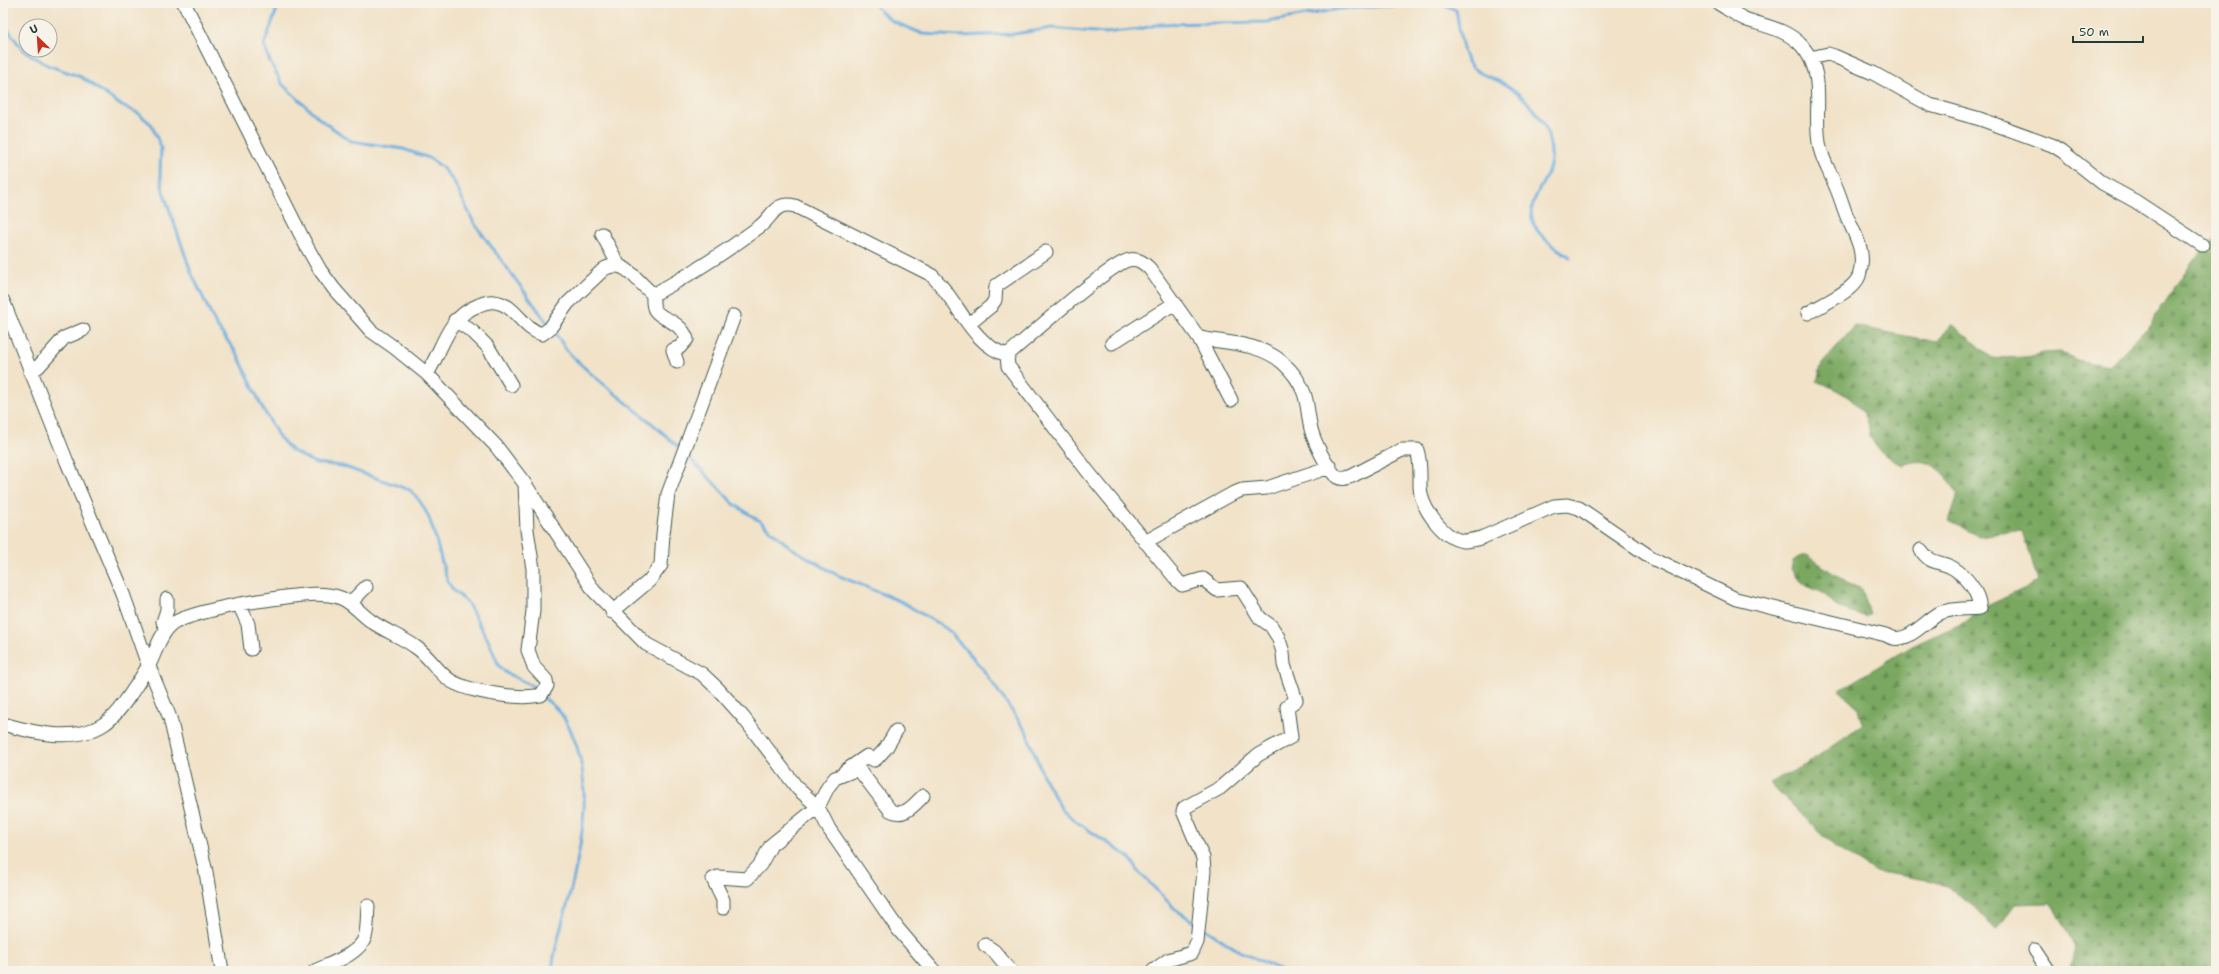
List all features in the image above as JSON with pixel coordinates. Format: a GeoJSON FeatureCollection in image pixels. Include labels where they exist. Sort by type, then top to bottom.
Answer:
{"type":"FeatureCollection","features":[{"type":"Feature","properties":{"kind":"street"},"geometry":{"type":"LineString","coordinates":[[184,3],[276,188],[320,270],[334,289],[371,331],[427,374],[496,446],[525,484],[594,591],[612,612],[646,644],[702,674],[718,689],[748,723],[798,789],[818,807],[833,834],[898,929],[934,971]]}},
{"type":"Feature","properties":{"kind":"street"},"geometry":{"type":"LineString","coordinates":[[1718,3],[1747,19],[1782,32],[1801,45],[1810,58],[1815,70],[1819,91],[1820,147],[1862,252],[1861,268],[1856,282],[1841,294],[1808,313]]}},
{"type":"Feature","properties":{"kind":"street"},"geometry":{"type":"LineString","coordinates":[[1810,58],[1828,54],[1834,56],[1873,73],[1930,105],[1980,119],[2052,145],[2062,151],[2102,183],[2135,201],[2202,246]]}},
{"type":"Feature","properties":{"kind":"street"},"geometry":{"type":"LineString","coordinates":[[653,294],[672,285],[714,259],[760,227],[776,209],[787,204],[795,206],[930,274],[945,289],[969,324],[995,351],[1007,355]]}},
{"type":"Feature","properties":{"kind":"street"},"geometry":{"type":"LineString","coordinates":[[602,234],[618,264],[624,267],[653,294],[653,305],[656,311],[676,324],[687,339],[680,347],[673,350],[677,362]]}},
{"type":"Feature","properties":{"kind":"street"},"geometry":{"type":"LineString","coordinates":[[969,324],[991,306],[995,300],[996,286],[1046,252]]}},
{"type":"Feature","properties":{"kind":"street"},"geometry":{"type":"LineString","coordinates":[[1007,355],[1098,279],[1122,262],[1130,260],[1142,261],[1150,269],[1199,338],[1231,400]]}},
{"type":"Feature","properties":{"kind":"street"},"geometry":{"type":"LineString","coordinates":[[427,374],[437,359],[450,327],[455,320],[470,308],[486,302],[494,301],[508,307],[532,329],[542,334],[550,328],[568,302],[604,269],[618,264]]}},
{"type":"Feature","properties":{"kind":"street"},"geometry":{"type":"LineString","coordinates":[[3,301],[30,372],[123,594],[170,718],[206,872],[222,971]]}},
{"type":"Feature","properties":{"kind":"street"},"geometry":{"type":"LineString","coordinates":[[1112,343],[1175,304]]}},
{"type":"Feature","properties":{"kind":"street"},"geometry":{"type":"LineString","coordinates":[[612,612],[648,581],[661,565],[668,494],[734,316]]}},
{"type":"Feature","properties":{"kind":"street"},"geometry":{"type":"LineString","coordinates":[[455,320],[473,332],[488,347],[511,385]]}},
{"type":"Feature","properties":{"kind":"street"},"geometry":{"type":"LineString","coordinates":[[30,372],[39,366],[64,338],[83,330]]}},
{"type":"Feature","properties":{"kind":"street"},"geometry":{"type":"LineString","coordinates":[[1199,338],[1238,344],[1263,351],[1284,364],[1303,391],[1311,429],[1330,467],[1338,477],[1344,479],[1402,450],[1417,450],[1422,478],[1420,486],[1426,508],[1440,528],[1457,539],[1470,540],[1481,538],[1554,506],[1567,505],[1579,508],[1652,558],[1736,599],[1886,635],[1893,639],[1906,637],[1941,613],[1980,608],[1979,598],[1975,588],[1953,568],[1926,559],[1921,550]]}},
{"type":"Feature","properties":{"kind":"street"},"geometry":{"type":"LineString","coordinates":[[1007,355],[1008,366],[1145,542],[1182,585],[1203,579],[1217,590],[1238,587],[1243,590],[1260,618],[1271,626],[1278,637],[1283,652],[1284,665],[1296,700],[1287,707],[1291,732],[1291,737],[1288,740],[1258,755],[1220,788],[1184,808],[1183,811],[1203,858],[1204,871],[1197,942],[1192,953],[1168,960],[1153,971]]}},
{"type":"Feature","properties":{"kind":"street"},"geometry":{"type":"LineString","coordinates":[[1145,542],[1232,494],[1242,490],[1267,488],[1330,467]]}},
{"type":"Feature","properties":{"kind":"street"},"geometry":{"type":"LineString","coordinates":[[3,724],[22,729],[63,735],[77,735],[91,731],[106,724],[118,711],[149,665],[167,629],[178,620],[239,604],[320,595],[339,598],[352,605],[372,622],[419,649],[450,681],[462,686],[509,697],[529,698],[541,695],[547,686],[546,680],[534,667],[528,650],[533,611],[533,569],[527,530],[525,484]]}},
{"type":"Feature","properties":{"kind":"street"},"geometry":{"type":"LineString","coordinates":[[352,605],[366,587]]}},
{"type":"Feature","properties":{"kind":"street"},"geometry":{"type":"LineString","coordinates":[[167,599],[167,610],[163,622],[167,629]]}},
{"type":"Feature","properties":{"kind":"street"},"geometry":{"type":"LineString","coordinates":[[239,604],[248,624],[251,650]]}},
{"type":"Feature","properties":{"kind":"street"},"geometry":{"type":"LineString","coordinates":[[722,908],[722,900],[713,879],[715,877],[748,879],[760,865],[771,845],[818,807],[828,787],[835,778],[865,756],[874,760],[876,759],[886,748],[896,731]]}},
{"type":"Feature","properties":{"kind":"street"},"geometry":{"type":"LineString","coordinates":[[835,778],[855,770],[860,771],[890,810],[895,813],[900,814],[907,811],[923,796]]}},
{"type":"Feature","properties":{"kind":"street"},"geometry":{"type":"LineString","coordinates":[[315,971],[345,957],[362,943],[366,934],[368,906]]}},
{"type":"Feature","properties":{"kind":"street"},"geometry":{"type":"LineString","coordinates":[[985,945],[994,951],[1011,971]]}},
{"type":"Feature","properties":{"kind":"street"},"geometry":{"type":"LineString","coordinates":[[2035,950],[2049,971]]}},
{"type":"Feature","properties":{"kind":"green space"},"geometry":{"type":"Polygon","coordinates":[[[2216,238],[2216,971],[2069,971],[2075,948],[2052,903],[2015,904],[1996,930],[1974,907],[1947,886],[1931,881],[1874,871],[1835,847],[1770,783],[1807,764],[1863,724],[1859,708],[1839,690],[1914,645],[1965,622],[1987,606],[2038,582],[2023,530],[1979,536],[1949,521],[1958,494],[1942,472],[1929,463],[1913,462],[1903,465],[1885,455],[1872,440],[1867,420],[1859,408],[1844,394],[1817,381],[1822,363],[1855,326],[1937,342],[1952,324],[1992,358],[2026,357],[2043,353],[2060,352],[2077,360],[2109,366],[2148,327],[2194,260],[2216,238]]]}},
{"type":"Feature","properties":{"kind":"green space"},"geometry":{"type":"Polygon","coordinates":[[[1807,555],[1847,583],[1862,589],[1870,615],[1866,617],[1837,607],[1823,593],[1807,586],[1796,577],[1791,569],[1793,561],[1799,557],[1807,555]]]}},
{"type":"Feature","properties":{"kind":"waterway"},"geometry":{"type":"LineString","coordinates":[[277,3],[277,9],[264,45],[270,62],[283,85],[321,120],[351,141],[403,149],[429,158],[442,167],[454,182],[474,223],[549,325]]}},
{"type":"Feature","properties":{"kind":"waterway"},"geometry":{"type":"LineString","coordinates":[[874,3],[879,10],[892,21],[923,34],[959,36],[1014,34],[1052,28],[1105,33],[1140,29],[1160,24],[1267,22],[1339,9],[1438,3]]}},
{"type":"Feature","properties":{"kind":"waterway"},"geometry":{"type":"LineString","coordinates":[[1440,3],[1456,10],[1462,46],[1469,64],[1484,75],[1508,86],[1525,99],[1540,117],[1546,129],[1550,144],[1551,159],[1549,169],[1535,197],[1531,216],[1535,226],[1543,237],[1570,257]]}},
{"type":"Feature","properties":{"kind":"waterway"},"geometry":{"type":"LineString","coordinates":[[3,23],[23,50],[47,65],[81,77],[122,106],[138,113],[151,124],[161,147],[160,174],[163,191],[191,272],[216,325],[238,355],[262,407],[279,437],[291,450],[315,463],[342,466],[410,490],[419,500],[430,521],[448,582],[453,590],[467,602],[489,642],[499,666],[506,673],[531,685],[537,691]]}},
{"type":"Feature","properties":{"kind":"waterway"},"geometry":{"type":"LineString","coordinates":[[552,329],[569,353],[680,449]]}},
{"type":"Feature","properties":{"kind":"waterway"},"geometry":{"type":"LineString","coordinates":[[686,454],[734,504],[761,522],[790,547],[837,575],[902,602],[947,629],[982,668],[1026,731],[1044,778],[1061,808],[1074,820],[1130,858],[1139,872],[1176,910],[1196,923]]}},
{"type":"Feature","properties":{"kind":"waterway"},"geometry":{"type":"LineString","coordinates":[[543,697],[562,715],[575,739],[581,762],[584,786],[582,835],[578,859],[556,946],[552,971]]}},
{"type":"Feature","properties":{"kind":"waterway"},"geometry":{"type":"LineString","coordinates":[[1202,927],[1239,951],[1283,971]]}}]}
